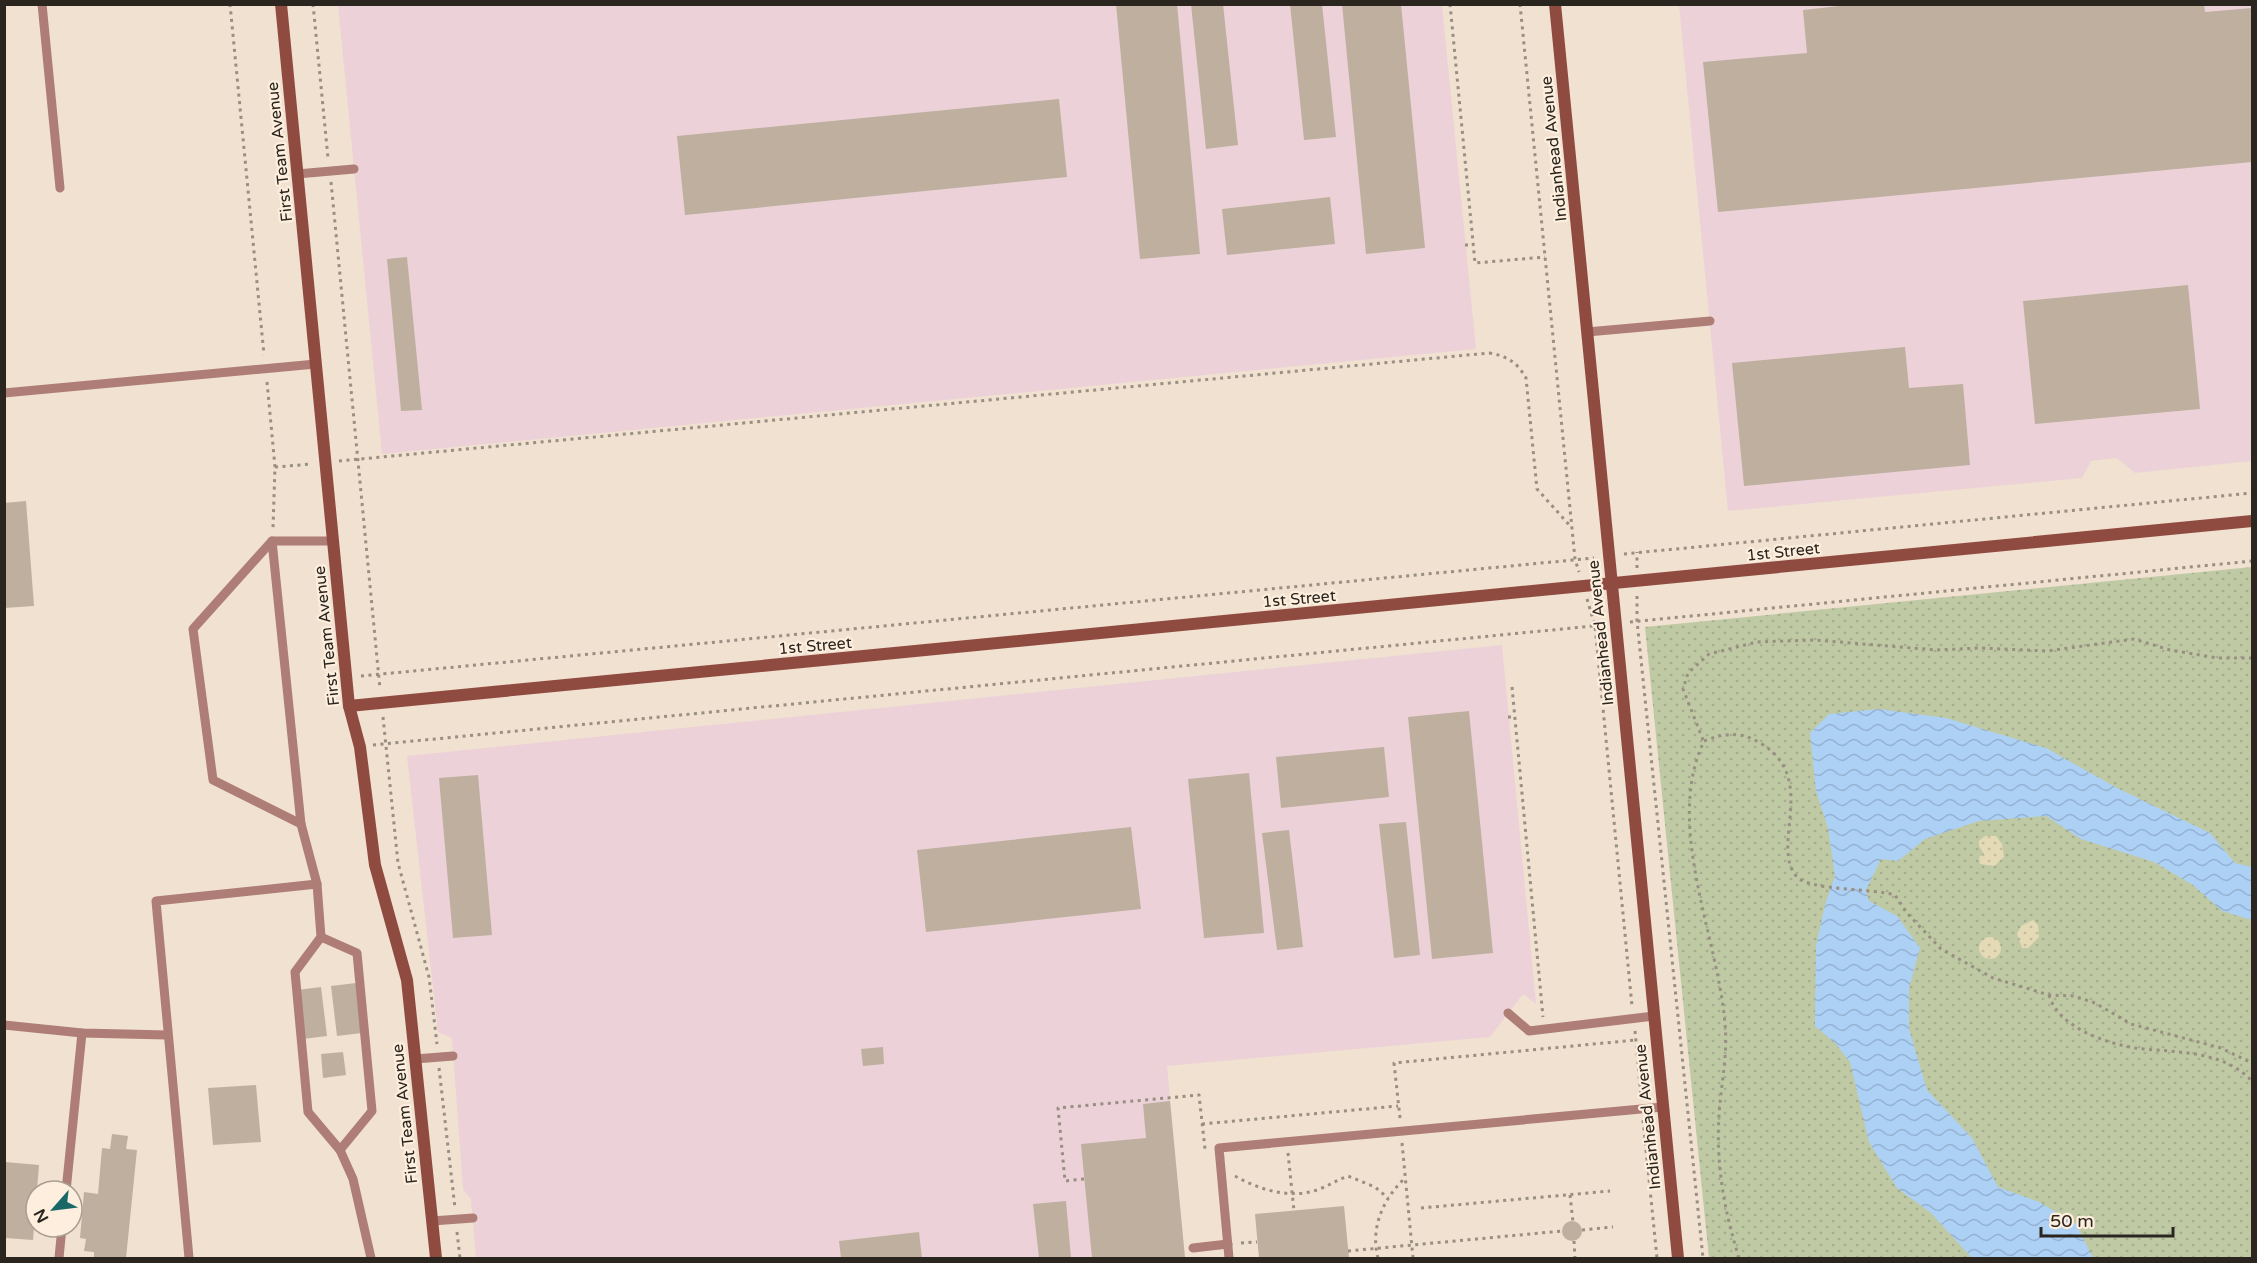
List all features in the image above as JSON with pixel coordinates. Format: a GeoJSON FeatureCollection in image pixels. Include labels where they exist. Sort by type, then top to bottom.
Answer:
{"type":"FeatureCollection","features":[{"type":"Feature","properties":{"kind":"main road","name":"First Team Avenue"},"geometry":{"type":"LineString","coordinates":[[281,4],[349,706],[360,747],[375,865],[407,980],[436,1258]]}},
{"type":"Feature","properties":{"kind":"main road","name":"Indianhead Avenue"},"geometry":{"type":"LineString","coordinates":[[1555,4],[1678,1258]]}},
{"type":"Feature","properties":{"kind":"main road","name":"1st Street"},"geometry":{"type":"LineString","coordinates":[[349,706],[2253,521]]}},
{"type":"Feature","properties":{"kind":"lane"},"geometry":{"type":"LineString","coordinates":[[42,4],[60,188]]}},
{"type":"Feature","properties":{"kind":"lane"},"geometry":{"type":"LineString","coordinates":[[297,174],[354,169]]}},
{"type":"Feature","properties":{"kind":"lane"},"geometry":{"type":"LineString","coordinates":[[1587,332],[1710,321]]}},
{"type":"Feature","properties":{"kind":"lane"},"geometry":{"type":"LineString","coordinates":[[4,393],[316,364]]}},
{"type":"Feature","properties":{"kind":"lane"},"geometry":{"type":"LineString","coordinates":[[301,824],[213,780],[193,629],[272,542],[333,541]]}},
{"type":"Feature","properties":{"kind":"lane"},"geometry":{"type":"LineString","coordinates":[[272,542],[301,824],[317,884],[321,938],[295,972],[308,1112],[340,1150],[353,1179],[371,1258]]}},
{"type":"Feature","properties":{"kind":"lane"},"geometry":{"type":"LineString","coordinates":[[189,1258],[156,901],[317,884]]}},
{"type":"Feature","properties":{"kind":"lane"},"geometry":{"type":"LineString","coordinates":[[321,938],[357,953],[372,1111],[340,1150]]}},
{"type":"Feature","properties":{"kind":"lane"},"geometry":{"type":"LineString","coordinates":[[1508,1013],[1529,1031],[1654,1016]]}},
{"type":"Feature","properties":{"kind":"lane"},"geometry":{"type":"LineString","coordinates":[[4,1024],[81,1033],[167,1035]]}},
{"type":"Feature","properties":{"kind":"lane"},"geometry":{"type":"LineString","coordinates":[[67,1179],[81,1033]]}},
{"type":"Feature","properties":{"kind":"lane"},"geometry":{"type":"LineString","coordinates":[[415,1059],[453,1056]]}},
{"type":"Feature","properties":{"kind":"lane"},"geometry":{"type":"LineString","coordinates":[[1229,1258],[1219,1148],[1663,1107]]}},
{"type":"Feature","properties":{"kind":"lane"},"geometry":{"type":"LineString","coordinates":[[432,1221],[473,1218]]}},
{"type":"Feature","properties":{"kind":"lane"},"geometry":{"type":"LineString","coordinates":[[59,1258],[61,1239]]}},
{"type":"Feature","properties":{"kind":"lane"},"geometry":{"type":"LineString","coordinates":[[1193,1248],[1228,1244]]}},
{"type":"Feature","properties":{"kind":"path"},"geometry":{"type":"LineString","coordinates":[[230,4],[275,467],[272,542]]}},
{"type":"Feature","properties":{"kind":"path"},"geometry":{"type":"LineString","coordinates":[[313,4],[398,863]]}},
{"type":"Feature","properties":{"kind":"path"},"geometry":{"type":"LineString","coordinates":[[1450,4],[1475,263],[1545,257]]}},
{"type":"Feature","properties":{"kind":"path"},"geometry":{"type":"LineString","coordinates":[[1520,4],[1575,560]]}},
{"type":"Feature","properties":{"kind":"path"},"geometry":{"type":"LineString","coordinates":[[1466,246],[1473,245]]}},
{"type":"Feature","properties":{"kind":"path"},"geometry":{"type":"LineString","coordinates":[[358,460],[1489,353],[1504,356],[1519,365],[1526,378],[1537,489],[1572,528]]}},
{"type":"Feature","properties":{"kind":"path"},"geometry":{"type":"LineString","coordinates":[[347,677],[2253,494]]}},
{"type":"Feature","properties":{"kind":"path"},"geometry":{"type":"LineString","coordinates":[[360,747],[2253,561]]}},
{"type":"Feature","properties":{"kind":"path"},"geometry":{"type":"LineString","coordinates":[[1637,621],[1703,1258]]}},
{"type":"Feature","properties":{"kind":"path"},"geometry":{"type":"LineString","coordinates":[[1595,626],[1657,1258]]}},
{"type":"Feature","properties":{"kind":"path"},"geometry":{"type":"LineString","coordinates":[[1704,741],[1683,689],[1688,673],[1709,654],[1757,642],[1815,640],[1936,650],[1980,648],[2047,651],[2134,639],[2170,650],[2199,655],[2253,658]]}},
{"type":"Feature","properties":{"kind":"path"},"geometry":{"type":"LineString","coordinates":[[1512,687],[1546,1049]]}},
{"type":"Feature","properties":{"kind":"path"},"geometry":{"type":"LineString","coordinates":[[1508,717],[1514,717]]}},
{"type":"Feature","properties":{"kind":"path"},"geometry":{"type":"LineString","coordinates":[[1739,1258],[1725,1213],[1718,1169],[1719,1115],[1727,1042],[1724,1006],[1703,913],[1690,824],[1694,761],[1704,741],[1723,734],[1748,736],[1774,751],[1792,786],[1790,855],[1795,874],[1804,883],[1877,890],[1895,895],[1906,912],[1941,949],[1993,978],[2049,995],[2074,996],[2095,1003],[2132,1024],[2221,1048],[2253,1063]]}},
{"type":"Feature","properties":{"kind":"path"},"geometry":{"type":"LineString","coordinates":[[1532,961],[1538,961]]}},
{"type":"Feature","properties":{"kind":"path"},"geometry":{"type":"LineString","coordinates":[[2049,995],[2053,1008],[2058,1014],[2084,1031],[2134,1047],[2197,1053],[2225,1063],[2253,1081]]}},
{"type":"Feature","properties":{"kind":"path"},"geometry":{"type":"LineString","coordinates":[[1413,1258],[1394,1063],[1636,1040]]}},
{"type":"Feature","properties":{"kind":"path"},"geometry":{"type":"LineString","coordinates":[[1084,1179],[1065,1181],[1058,1108],[1199,1095],[1205,1157]]}},
{"type":"Feature","properties":{"kind":"path"},"geometry":{"type":"LineString","coordinates":[[1202,1124],[1398,1106]]}},
{"type":"Feature","properties":{"kind":"path"},"geometry":{"type":"LineString","coordinates":[[1287,1142],[1294,1211]]}},
{"type":"Feature","properties":{"kind":"path"},"geometry":{"type":"LineString","coordinates":[[1221,1170],[1267,1191],[1292,1193],[1320,1189],[1348,1176],[1376,1187],[1388,1198]]}},
{"type":"Feature","properties":{"kind":"path"},"geometry":{"type":"LineString","coordinates":[[1378,1258],[1377,1223],[1388,1198],[1406,1178]]}},
{"type":"Feature","properties":{"kind":"path"},"geometry":{"type":"LineString","coordinates":[[1421,1208],[1610,1191]]}},
{"type":"Feature","properties":{"kind":"path"},"geometry":{"type":"LineString","coordinates":[[1570,1195],[1573,1222]]}},
{"type":"Feature","properties":{"kind":"path"},"geometry":{"type":"LineString","coordinates":[[1582,1230],[1613,1227]]}},
{"type":"Feature","properties":{"kind":"path"},"geometry":{"type":"LineString","coordinates":[[1348,1251],[1562,1231]]}},
{"type":"Feature","properties":{"kind":"path"},"geometry":{"type":"LineString","coordinates":[[1574,1241],[1575,1258]]}},
{"type":"Feature","properties":{"kind":"shaded area"},"geometry":{"type":"Polygon","coordinates":[[[338,5],[1442,5],[1476,349],[382,454],[338,5]]]}},
{"type":"Feature","properties":{"kind":"shaded area"},"geometry":{"type":"Polygon","coordinates":[[[1679,5],[2252,5],[2252,461],[2135,473],[2117,458],[2091,461],[2082,478],[1728,511],[1679,5]]]}},
{"type":"Feature","properties":{"kind":"shaded area"},"geometry":{"type":"Polygon","coordinates":[[[1502,645],[1536,1004],[1523,994],[1490,1037],[1167,1066],[1185,1258],[476,1258],[471,1199],[463,1189],[452,1038],[438,1032],[407,756],[1502,645]]]}},
{"type":"Feature","properties":{"kind":"green space"},"geometry":{"type":"Polygon","coordinates":[[[2252,567],[2252,1258],[1709,1258],[1645,627],[2252,567]]]}},
{"type":"Feature","properties":{"kind":"sand"},"geometry":{"type":"Polygon","coordinates":[[[1985,836],[1996,836],[2002,844],[2004,857],[1994,866],[1980,864],[1979,857],[1984,854],[1979,841],[1985,836]]]}},
{"type":"Feature","properties":{"kind":"sand"},"geometry":{"type":"Polygon","coordinates":[[[2033,920],[2038,925],[2039,937],[2028,948],[2022,948],[2017,934],[2021,926],[2033,920]]]}},
{"type":"Feature","properties":{"kind":"sand"},"geometry":{"type":"Polygon","coordinates":[[[1990,937],[2000,944],[2001,948],[1994,958],[1990,959],[1980,952],[1979,948],[1986,938],[1990,937]]]}},
{"type":"Feature","properties":{"kind":"water"},"geometry":{"type":"Polygon","coordinates":[[[1879,709],[1946,718],[2046,748],[2117,788],[2210,833],[2235,863],[2252,867],[2252,920],[2222,911],[2193,885],[2154,862],[2081,839],[2046,816],[1979,821],[1925,839],[1898,861],[1881,859],[1866,890],[1869,901],[1897,916],[1920,948],[1909,988],[1909,1029],[1927,1090],[1972,1138],[1998,1187],[2039,1202],[2076,1224],[2093,1258],[1972,1258],[1931,1213],[1897,1188],[1869,1142],[1850,1062],[1836,1044],[1815,1026],[1816,946],[1825,905],[1835,876],[1828,828],[1816,791],[1810,733],[1829,714],[1879,709]]]}},
{"type":"Feature","properties":{"kind":"building"},"geometry":{"type":"Polygon","coordinates":[[[1116,4],[1177,4],[1200,254],[1140,259],[1116,4]]]}},
{"type":"Feature","properties":{"kind":"building"},"geometry":{"type":"Polygon","coordinates":[[[1191,4],[1223,4],[1238,145],[1206,149],[1191,4]]]}},
{"type":"Feature","properties":{"kind":"building"},"geometry":{"type":"Polygon","coordinates":[[[1290,4],[1322,4],[1336,137],[1304,140],[1290,4]]]}},
{"type":"Feature","properties":{"kind":"building"},"geometry":{"type":"Polygon","coordinates":[[[1342,4],[1401,4],[1425,248],[1366,254],[1342,4]]]}},
{"type":"Feature","properties":{"kind":"building"},"geometry":{"type":"Polygon","coordinates":[[[1858,4],[2204,4],[2205,12],[2252,8],[2252,162],[1718,212],[1703,62],[1807,53],[1803,10],[1858,4]]]}},
{"type":"Feature","properties":{"kind":"building"},"geometry":{"type":"Polygon","coordinates":[[[1059,99],[1067,177],[685,215],[677,136],[1059,99]]]}},
{"type":"Feature","properties":{"kind":"building"},"geometry":{"type":"Polygon","coordinates":[[[1330,197],[1335,244],[1227,255],[1222,209],[1330,197]]]}},
{"type":"Feature","properties":{"kind":"building"},"geometry":{"type":"Polygon","coordinates":[[[407,257],[422,410],[401,411],[387,259],[407,257]]]}},
{"type":"Feature","properties":{"kind":"building"},"geometry":{"type":"Polygon","coordinates":[[[2188,285],[2200,409],[2035,424],[2023,301],[2188,285]]]}},
{"type":"Feature","properties":{"kind":"building"},"geometry":{"type":"Polygon","coordinates":[[[1905,347],[1909,388],[1963,384],[1970,465],[1744,486],[1732,363],[1905,347]]]}},
{"type":"Feature","properties":{"kind":"building"},"geometry":{"type":"Polygon","coordinates":[[[26,501],[34,606],[4,608],[4,503],[26,501]]]}},
{"type":"Feature","properties":{"kind":"building"},"geometry":{"type":"Polygon","coordinates":[[[1469,711],[1493,953],[1432,959],[1408,717],[1469,711]]]}},
{"type":"Feature","properties":{"kind":"building"},"geometry":{"type":"Polygon","coordinates":[[[1384,747],[1389,797],[1281,808],[1276,757],[1384,747]]]}},
{"type":"Feature","properties":{"kind":"building"},"geometry":{"type":"Polygon","coordinates":[[[1249,773],[1264,933],[1204,938],[1188,779],[1249,773]]]}},
{"type":"Feature","properties":{"kind":"building"},"geometry":{"type":"Polygon","coordinates":[[[478,775],[492,935],[453,938],[439,778],[478,775]]]}},
{"type":"Feature","properties":{"kind":"building"},"geometry":{"type":"Polygon","coordinates":[[[1406,822],[1420,955],[1394,958],[1379,824],[1406,822]]]}},
{"type":"Feature","properties":{"kind":"building"},"geometry":{"type":"Polygon","coordinates":[[[1131,827],[1141,909],[926,932],[917,850],[1131,827]]]}},
{"type":"Feature","properties":{"kind":"building"},"geometry":{"type":"Polygon","coordinates":[[[1289,830],[1303,947],[1277,950],[1262,833],[1289,830]]]}},
{"type":"Feature","properties":{"kind":"building"},"geometry":{"type":"Polygon","coordinates":[[[356,983],[362,1033],[337,1036],[331,986],[356,983]]]}},
{"type":"Feature","properties":{"kind":"building"},"geometry":{"type":"Polygon","coordinates":[[[321,987],[327,1036],[303,1039],[297,990],[321,987]]]}},
{"type":"Feature","properties":{"kind":"building"},"geometry":{"type":"Polygon","coordinates":[[[883,1047],[884,1064],[863,1066],[861,1049],[883,1047]]]}},
{"type":"Feature","properties":{"kind":"building"},"geometry":{"type":"Polygon","coordinates":[[[343,1052],[346,1075],[323,1078],[321,1054],[343,1052]]]}},
{"type":"Feature","properties":{"kind":"building"},"geometry":{"type":"Polygon","coordinates":[[[256,1085],[261,1142],[213,1145],[208,1088],[256,1085]]]}},
{"type":"Feature","properties":{"kind":"building"},"geometry":{"type":"Polygon","coordinates":[[[1170,1101],[1185,1258],[1092,1258],[1081,1144],[1146,1138],[1143,1104],[1170,1101]]]}},
{"type":"Feature","properties":{"kind":"building"},"geometry":{"type":"Polygon","coordinates":[[[112,1134],[128,1136],[126,1149],[137,1150],[126,1258],[94,1258],[94,1252],[84,1251],[86,1239],[84,1239],[84,1192],[98,1194],[102,1148],[110,1149],[112,1134]]]}},
{"type":"Feature","properties":{"kind":"building"},"geometry":{"type":"Polygon","coordinates":[[[5,1162],[39,1165],[38,1179],[24,1179],[24,1239],[33,1240],[5,1238],[5,1162]]]}},
{"type":"Feature","properties":{"kind":"building"},"geometry":{"type":"Polygon","coordinates":[[[1066,1201],[1071,1258],[1039,1258],[1033,1204],[1066,1201]]]}},
{"type":"Feature","properties":{"kind":"building"},"geometry":{"type":"Polygon","coordinates":[[[1344,1206],[1349,1258],[1259,1258],[1255,1214],[1344,1206]]]}},
{"type":"Feature","properties":{"kind":"building"},"geometry":{"type":"Polygon","coordinates":[[[1572,1221],[1579,1224],[1582,1231],[1579,1238],[1572,1241],[1565,1238],[1562,1231],[1565,1224],[1572,1221]]]}},
{"type":"Feature","properties":{"kind":"building"},"geometry":{"type":"Polygon","coordinates":[[[919,1232],[922,1258],[841,1258],[839,1241],[919,1232]]]}}]}
